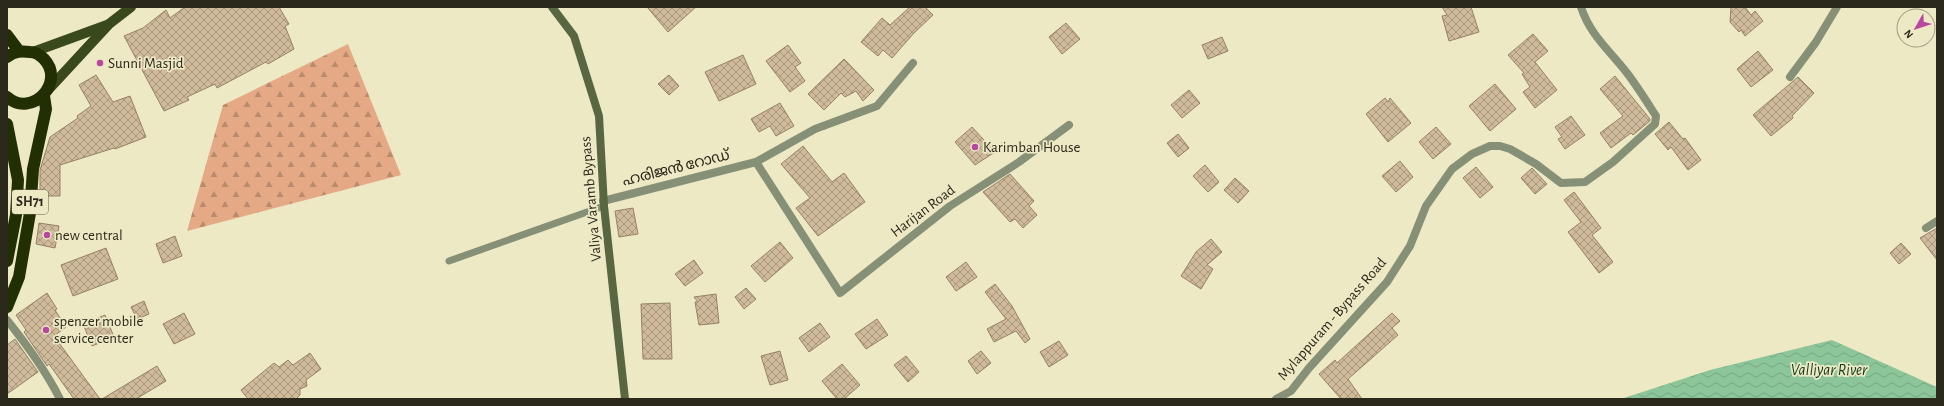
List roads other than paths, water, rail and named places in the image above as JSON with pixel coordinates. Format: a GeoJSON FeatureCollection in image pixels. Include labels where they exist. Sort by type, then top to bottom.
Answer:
{"type":"FeatureCollection","features":[{"type":"Feature","properties":{"kind":"highway"},"geometry":{"type":"LineString","coordinates":[[7,35],[19,51]]}},
{"type":"Feature","properties":{"kind":"highway"},"geometry":{"type":"LineString","coordinates":[[7,57],[19,51],[33,52],[46,61],[51,75],[46,93],[31,103],[23,104],[7,97]]}},
{"type":"Feature","properties":{"kind":"highway","name":"SH71"},"geometry":{"type":"LineString","coordinates":[[7,307],[19,277],[30,213],[33,169],[46,109],[46,93]]}},
{"type":"Feature","properties":{"kind":"highway","name":"SH71"},"geometry":{"type":"LineString","coordinates":[[7,124],[18,180],[16,215],[7,261]]}},
{"type":"Feature","properties":{"kind":"main road"},"geometry":{"type":"LineString","coordinates":[[46,93],[109,24],[131,7]]}},
{"type":"Feature","properties":{"kind":"main road"},"geometry":{"type":"LineString","coordinates":[[33,52],[109,24]]}},
{"type":"Feature","properties":{"kind":"street","name":"Valiya Varamb Bypass"},"geometry":{"type":"LineString","coordinates":[[552,7],[574,36],[599,116],[604,204],[625,399]]}},
{"type":"Feature","properties":{"kind":"street","name":"Mylappuram - Bypass Road"},"geometry":{"type":"LineString","coordinates":[[1276,399],[1290,391],[1387,282],[1410,246],[1426,206],[1452,169],[1472,154],[1490,146],[1500,146],[1510,149],[1536,164],[1561,183],[1585,182],[1613,162],[1656,124],[1656,116],[1626,72],[1592,30],[1581,7]]}},
{"type":"Feature","properties":{"kind":"street"},"geometry":{"type":"LineString","coordinates":[[1790,77],[1816,42],[1837,7]]}},
{"type":"Feature","properties":{"kind":"street","name":"ഹരിജൻ റോഡ്"},"geometry":{"type":"LineString","coordinates":[[604,204],[756,162],[815,129],[877,106],[913,62]]}},
{"type":"Feature","properties":{"kind":"street","name":"Harijan Road"},"geometry":{"type":"LineString","coordinates":[[756,162],[812,246],[840,293],[950,206],[1019,162],[1069,125]]}},
{"type":"Feature","properties":{"kind":"street"},"geometry":{"type":"LineString","coordinates":[[1926,228],[1937,221]]}},
{"type":"Feature","properties":{"kind":"street"},"geometry":{"type":"LineString","coordinates":[[7,320],[35,358],[60,399]]}},
{"type":"Feature","properties":{"kind":"lane"},"geometry":{"type":"LineString","coordinates":[[448,262],[604,204]]}},
{"type":"Feature","properties":{"kind":"water","name":"Valliyar River"},"geometry":{"type":"Polygon","coordinates":[[[1832,340],[1937,387],[1937,399],[1621,399],[1710,370],[1832,340]]]}},
{"type":"Feature","properties":{"kind":"place","name":"Sunni Masjid"},"geometry":{"type":"Point","coordinates":[100,63]}},
{"type":"Feature","properties":{"kind":"place","name":"Karimban House"},"geometry":{"type":"Point","coordinates":[975,147]}},
{"type":"Feature","properties":{"kind":"place","name":"new central"},"geometry":{"type":"Point","coordinates":[47,235]}},
{"type":"Feature","properties":{"kind":"place","name":"spenzer mobile service center"},"geometry":{"type":"Point","coordinates":[46,330]}}]}
